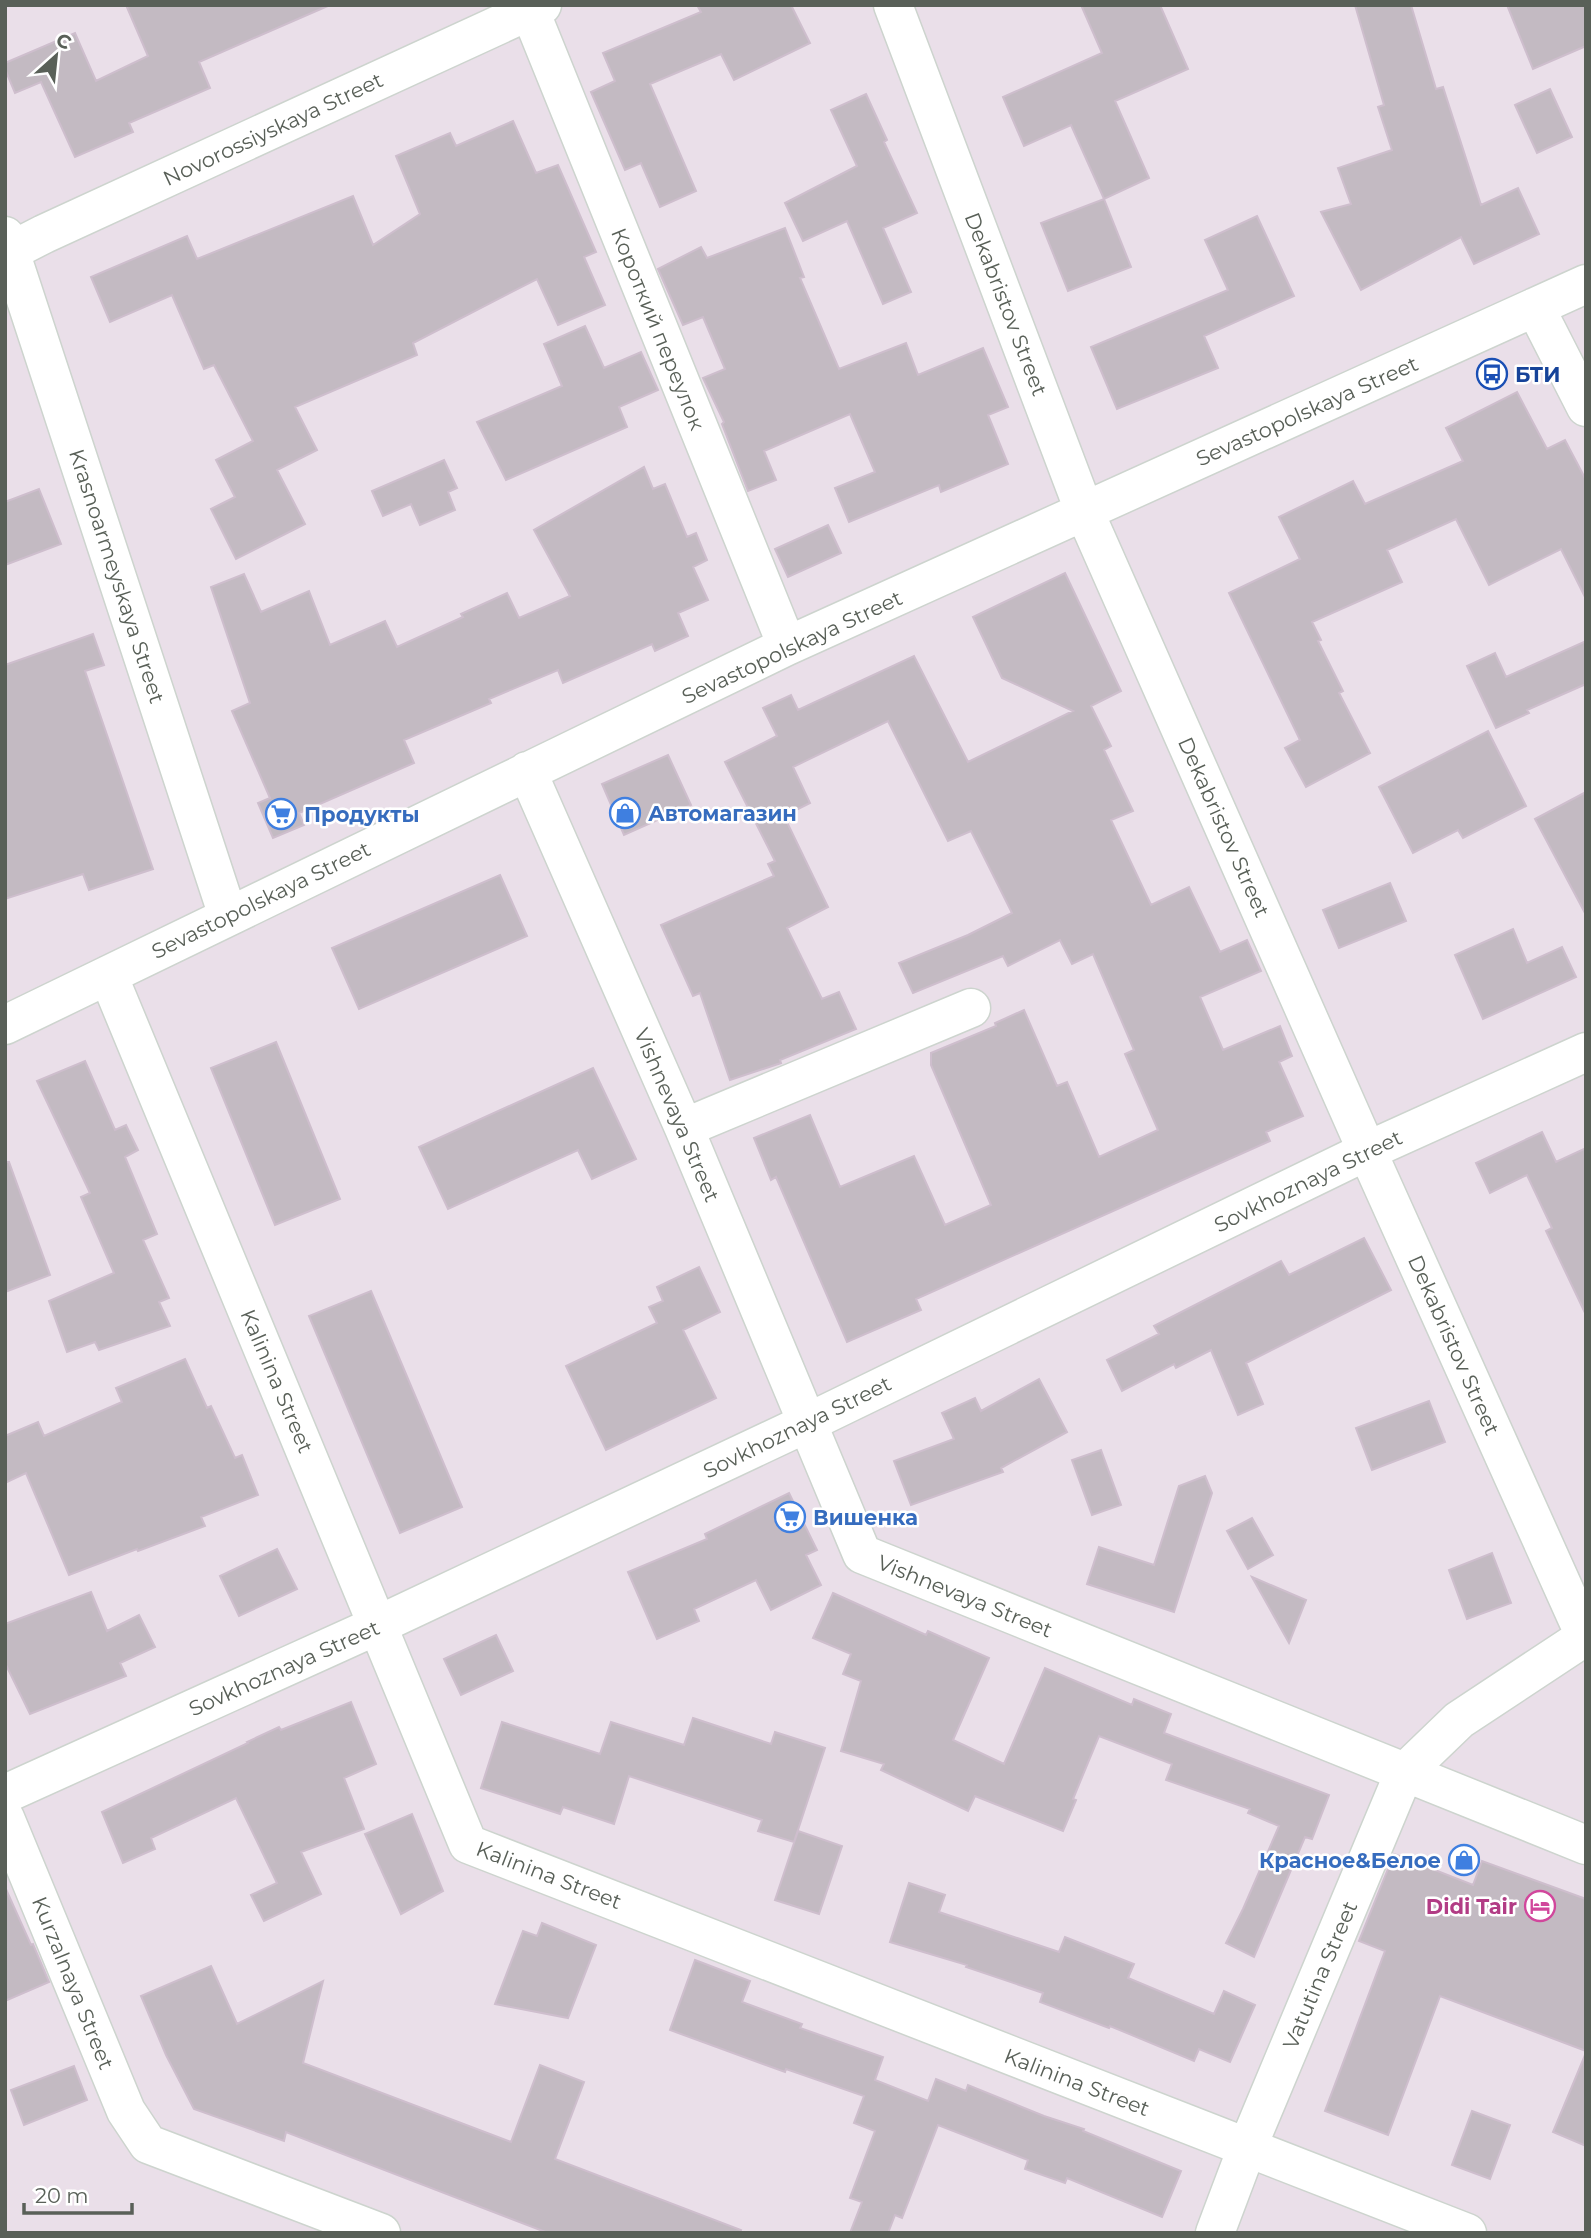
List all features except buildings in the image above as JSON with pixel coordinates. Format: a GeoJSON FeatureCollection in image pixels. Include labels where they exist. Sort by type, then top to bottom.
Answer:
{"type":"FeatureCollection","features":[{"type":"Feature","properties":{"kind":"street","name":"Dekabristov Street"},"geometry":{"type":"LineString","coordinates":[[893,5],[1085,513],[1367,1151],[1586,1636]]}},
{"type":"Feature","properties":{"kind":"street","name":"Novorossiyskaya Street"},"geometry":{"type":"LineString","coordinates":[[7,247],[57,228],[536,8]]}},
{"type":"Feature","properties":{"kind":"street","name":"Короткий переулок"},"geometry":{"type":"LineString","coordinates":[[536,8],[787,646]]}},
{"type":"Feature","properties":{"kind":"street","name":"Krasnoarmeyskaya Street"},"geometry":{"type":"LineString","coordinates":[[7,247],[228,916]]}},
{"type":"Feature","properties":{"kind":"street","name":"Sevastopolskaya Street"},"geometry":{"type":"LineString","coordinates":[[5,1025],[787,646],[1586,284]]}},
{"type":"Feature","properties":{"kind":"street"},"geometry":{"type":"LineString","coordinates":[[1535,307],[1586,407]]}},
{"type":"Feature","properties":{"kind":"street","name":"Vishnevaya Street"},"geometry":{"type":"LineString","coordinates":[[527,771],[684,1128],[862,1554],[1586,1845]]}},
{"type":"Feature","properties":{"kind":"street","name":"Kalinina Street"},"geometry":{"type":"LineString","coordinates":[[108,975],[468,1844],[1467,2233]]}},
{"type":"Feature","properties":{"kind":"street"},"geometry":{"type":"LineString","coordinates":[[684,1128],[971,1008]]}},
{"type":"Feature","properties":{"kind":"street","name":"Sovkhoznaya Street"},"geometry":{"type":"LineString","coordinates":[[5,1794],[378,1625],[807,1423],[1367,1151],[1586,1052]]}},
{"type":"Feature","properties":{"kind":"street","name":"Vatutina Street"},"geometry":{"type":"LineString","coordinates":[[1215,2233],[1404,1773],[1459,1720],[1586,1636]]}},
{"type":"Feature","properties":{"kind":"street","name":"Kurzalnaya Street"},"geometry":{"type":"LineString","coordinates":[[5,1818],[126,2111],[148,2144],[381,2233]]}},
{"type":"Feature","properties":{"kind":"place","name":"БТИ"},"geometry":{"type":"Point","coordinates":[1492,374]}},
{"type":"Feature","properties":{"kind":"place","name":"Автомагазин"},"geometry":{"type":"Point","coordinates":[625,813]}},
{"type":"Feature","properties":{"kind":"place","name":"Продукты"},"geometry":{"type":"Point","coordinates":[281,814]}},
{"type":"Feature","properties":{"kind":"place","name":"Вишенка"},"geometry":{"type":"Point","coordinates":[790,1517]}},
{"type":"Feature","properties":{"kind":"place","name":"Красное&Белое"},"geometry":{"type":"Point","coordinates":[1464,1860]}},
{"type":"Feature","properties":{"kind":"place","name":"Didi Tair"},"geometry":{"type":"Point","coordinates":[1540,1906]}}]}
